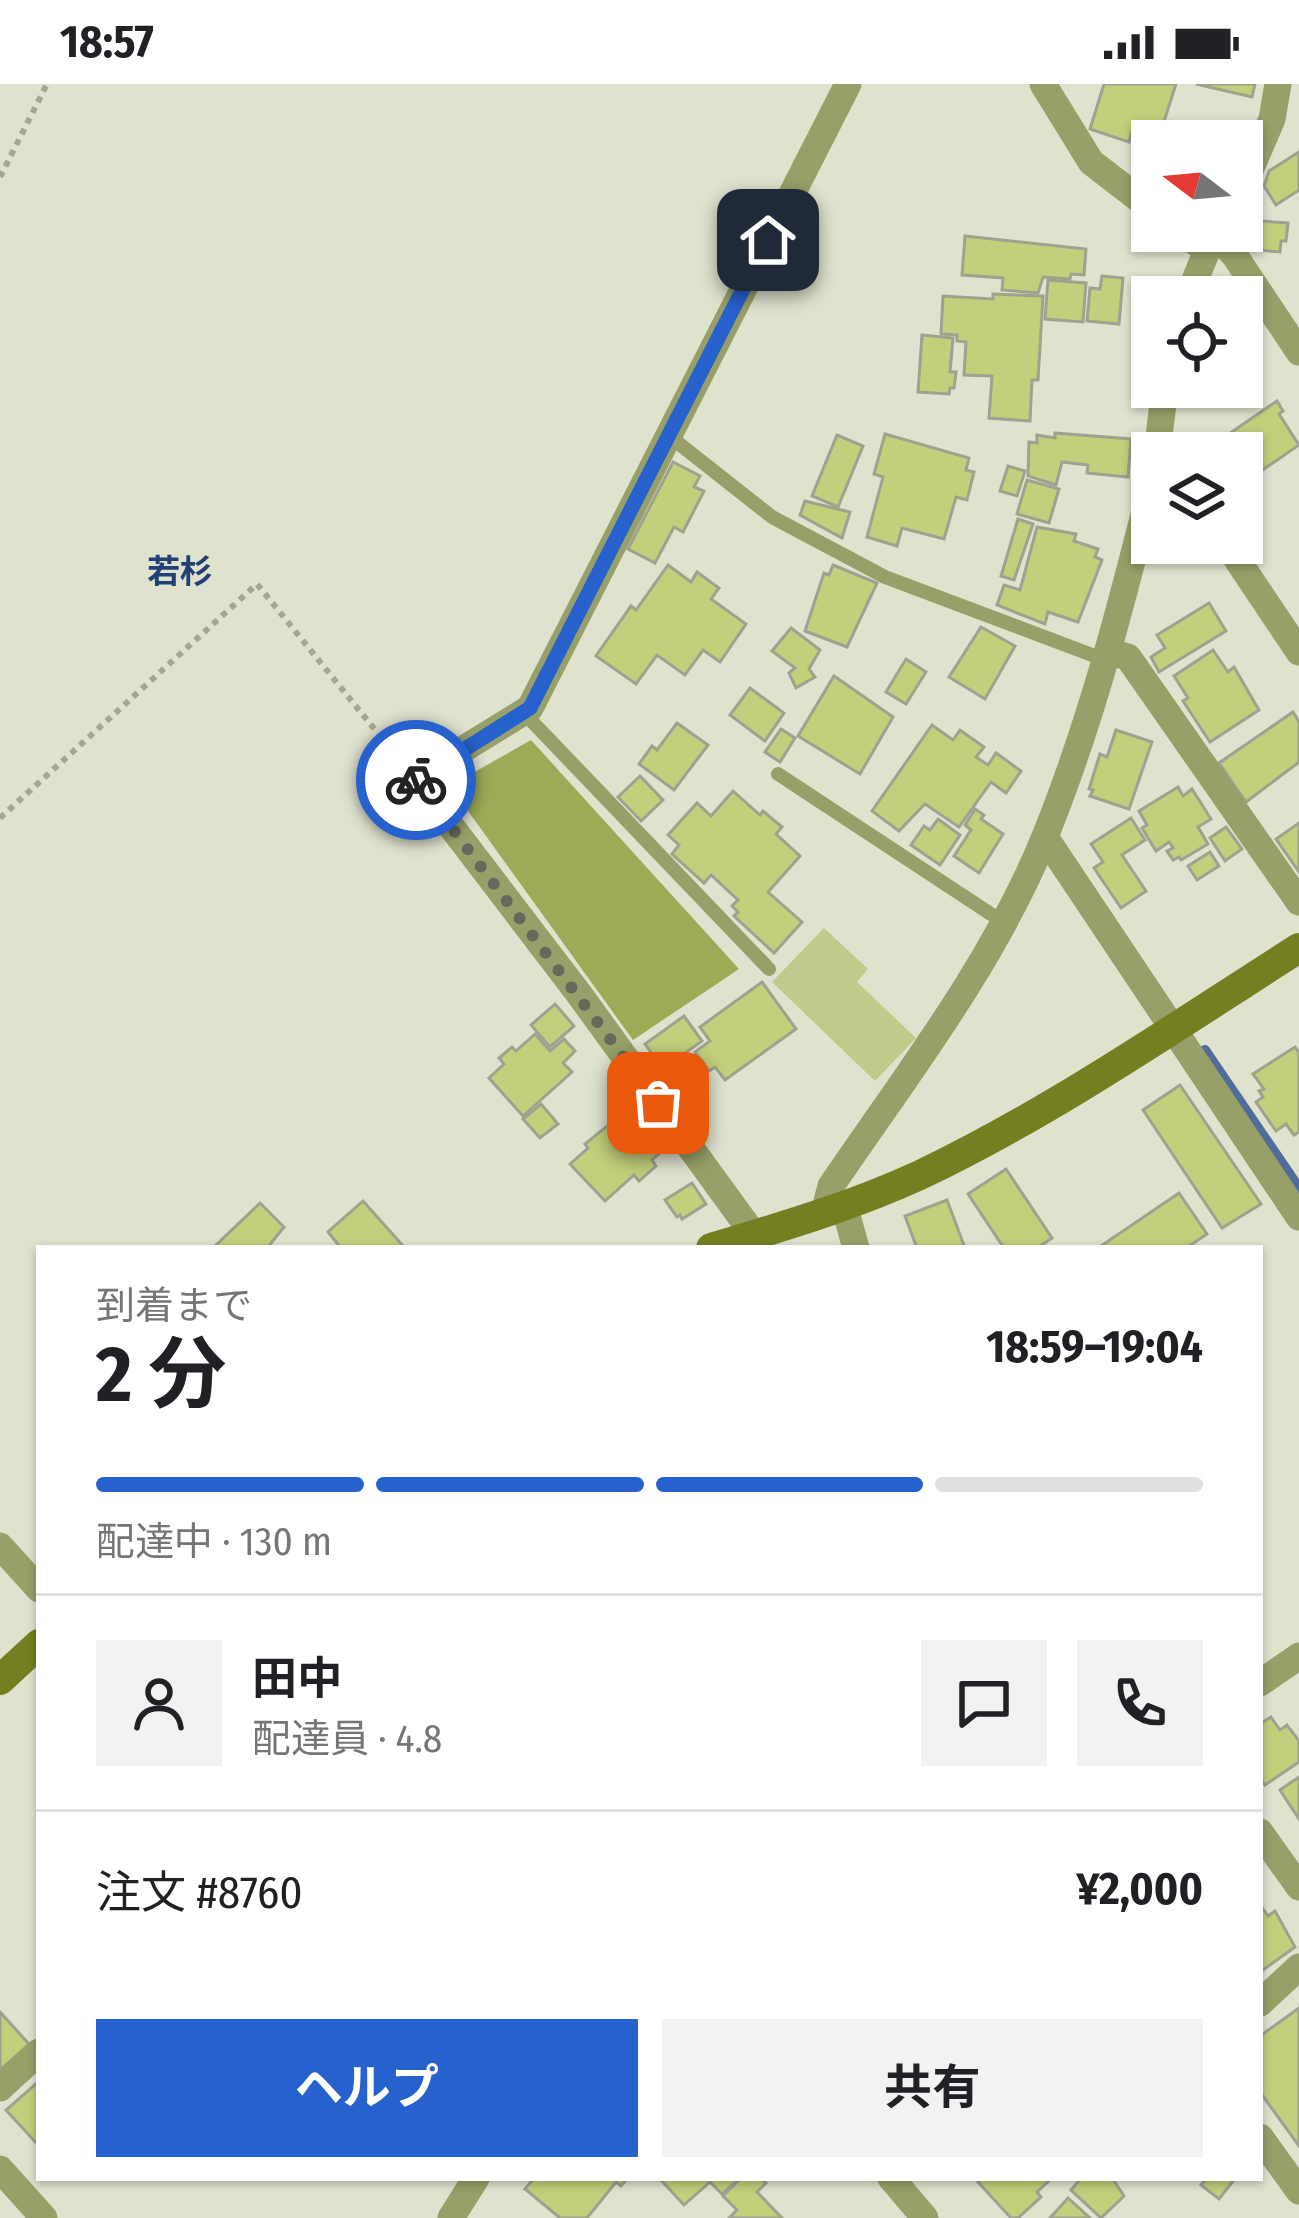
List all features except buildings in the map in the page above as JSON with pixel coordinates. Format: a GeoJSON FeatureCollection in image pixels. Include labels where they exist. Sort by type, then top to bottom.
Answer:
{"type":"FeatureCollection","features":[{"type":"Feature","properties":{"kind":"street"},"geometry":{"type":"LineString","coordinates":[[754,1235],[415,778],[530,708],[848,84]]}},
{"type":"Feature","properties":{"kind":"street"},"geometry":{"type":"LineString","coordinates":[[1043,84],[1091,162],[1131,192]]}},
{"type":"Feature","properties":{"kind":"street"},"geometry":{"type":"LineString","coordinates":[[1263,138],[1278,84]]}},
{"type":"Feature","properties":{"kind":"street"},"geometry":{"type":"LineString","coordinates":[[1271,118],[1299,130]]}},
{"type":"Feature","properties":{"kind":"street"},"geometry":{"type":"LineString","coordinates":[[1230,252],[1299,352]]}},
{"type":"Feature","properties":{"kind":"street"},"geometry":{"type":"LineString","coordinates":[[854,1245],[834,1209],[831,1186],[958,1000],[1045,837],[1109,657],[1132,564]]}},
{"type":"Feature","properties":{"kind":"street"},"geometry":{"type":"LineString","coordinates":[[1240,564],[1299,652]]}},
{"type":"Feature","properties":{"kind":"street"},"geometry":{"type":"LineString","coordinates":[[1109,657],[1128,657],[1299,902]]}},
{"type":"Feature","properties":{"kind":"street"},"geometry":{"type":"LineString","coordinates":[[1045,837],[1299,1217]]}},
{"type":"Feature","properties":{"kind":"street"},"geometry":{"type":"LineString","coordinates":[[721,1245],[834,1209],[915,1177],[998,1136],[1299,948]]}},
{"type":"Feature","properties":{"kind":"street"},"geometry":{"type":"LineString","coordinates":[[0,1546],[36,1586]]}},
{"type":"Feature","properties":{"kind":"street"},"geometry":{"type":"LineString","coordinates":[[0,1680],[36,1647]]}},
{"type":"Feature","properties":{"kind":"street"},"geometry":{"type":"LineString","coordinates":[[1263,1681],[1299,1656]]}},
{"type":"Feature","properties":{"kind":"street"},"geometry":{"type":"LineString","coordinates":[[1263,1836],[1299,1887]]}},
{"type":"Feature","properties":{"kind":"street"},"geometry":{"type":"LineString","coordinates":[[1263,1999],[1299,1966]]}},
{"type":"Feature","properties":{"kind":"street"},"geometry":{"type":"LineString","coordinates":[[0,2088],[36,2055]]}},
{"type":"Feature","properties":{"kind":"street"},"geometry":{"type":"LineString","coordinates":[[1263,2141],[1299,2191]]}},
{"type":"Feature","properties":{"kind":"street"},"geometry":{"type":"LineString","coordinates":[[0,2169],[44,2218]]}},
{"type":"Feature","properties":{"kind":"street"},"geometry":{"type":"LineString","coordinates":[[451,2218],[470,2181]]}},
{"type":"Feature","properties":{"kind":"street"},"geometry":{"type":"LineString","coordinates":[[894,2181],[925,2218]]}},
{"type":"Feature","properties":{"kind":"lane"},"geometry":{"type":"LineString","coordinates":[[667,434],[772,517],[885,577],[1109,657]]}},
{"type":"Feature","properties":{"kind":"lane"},"geometry":{"type":"LineString","coordinates":[[523,712],[769,969]]}},
{"type":"Feature","properties":{"kind":"lane"},"geometry":{"type":"LineString","coordinates":[[778,774],[1003,922]]}},
{"type":"Feature","properties":{"kind":"path"},"geometry":{"type":"LineString","coordinates":[[0,177],[46,84]]}},
{"type":"Feature","properties":{"kind":"path"},"geometry":{"type":"LineString","coordinates":[[0,818],[257,584],[415,778]]}},
{"type":"Feature","properties":{"kind":"green space"},"geometry":{"type":"Polygon","coordinates":[[[531,740],[739,969],[633,1040],[450,786],[531,740]]]}},
{"type":"Feature","properties":{"kind":"green space"},"geometry":{"type":"Polygon","coordinates":[[[824,928],[868,969],[857,982],[916,1038],[875,1081],[772,982],[824,928]]]}},
{"type":"Feature","properties":{"kind":"waterway"},"geometry":{"type":"LineString","coordinates":[[1205,1050],[1299,1188]]}},
{"type":"Feature","properties":{"kind":"way so far"},"geometry":{"type":"LineString","coordinates":[[416,780],[658,1103]]}},
{"type":"Feature","properties":{"kind":"district","name":"若杉"},"geometry":{"type":"Point","coordinates":[180,571]}},
{"type":"Feature","properties":{"kind":"route"},"geometry":{"type":"LineString","coordinates":[[416,780],[530,708],[768,240]]}}]}
